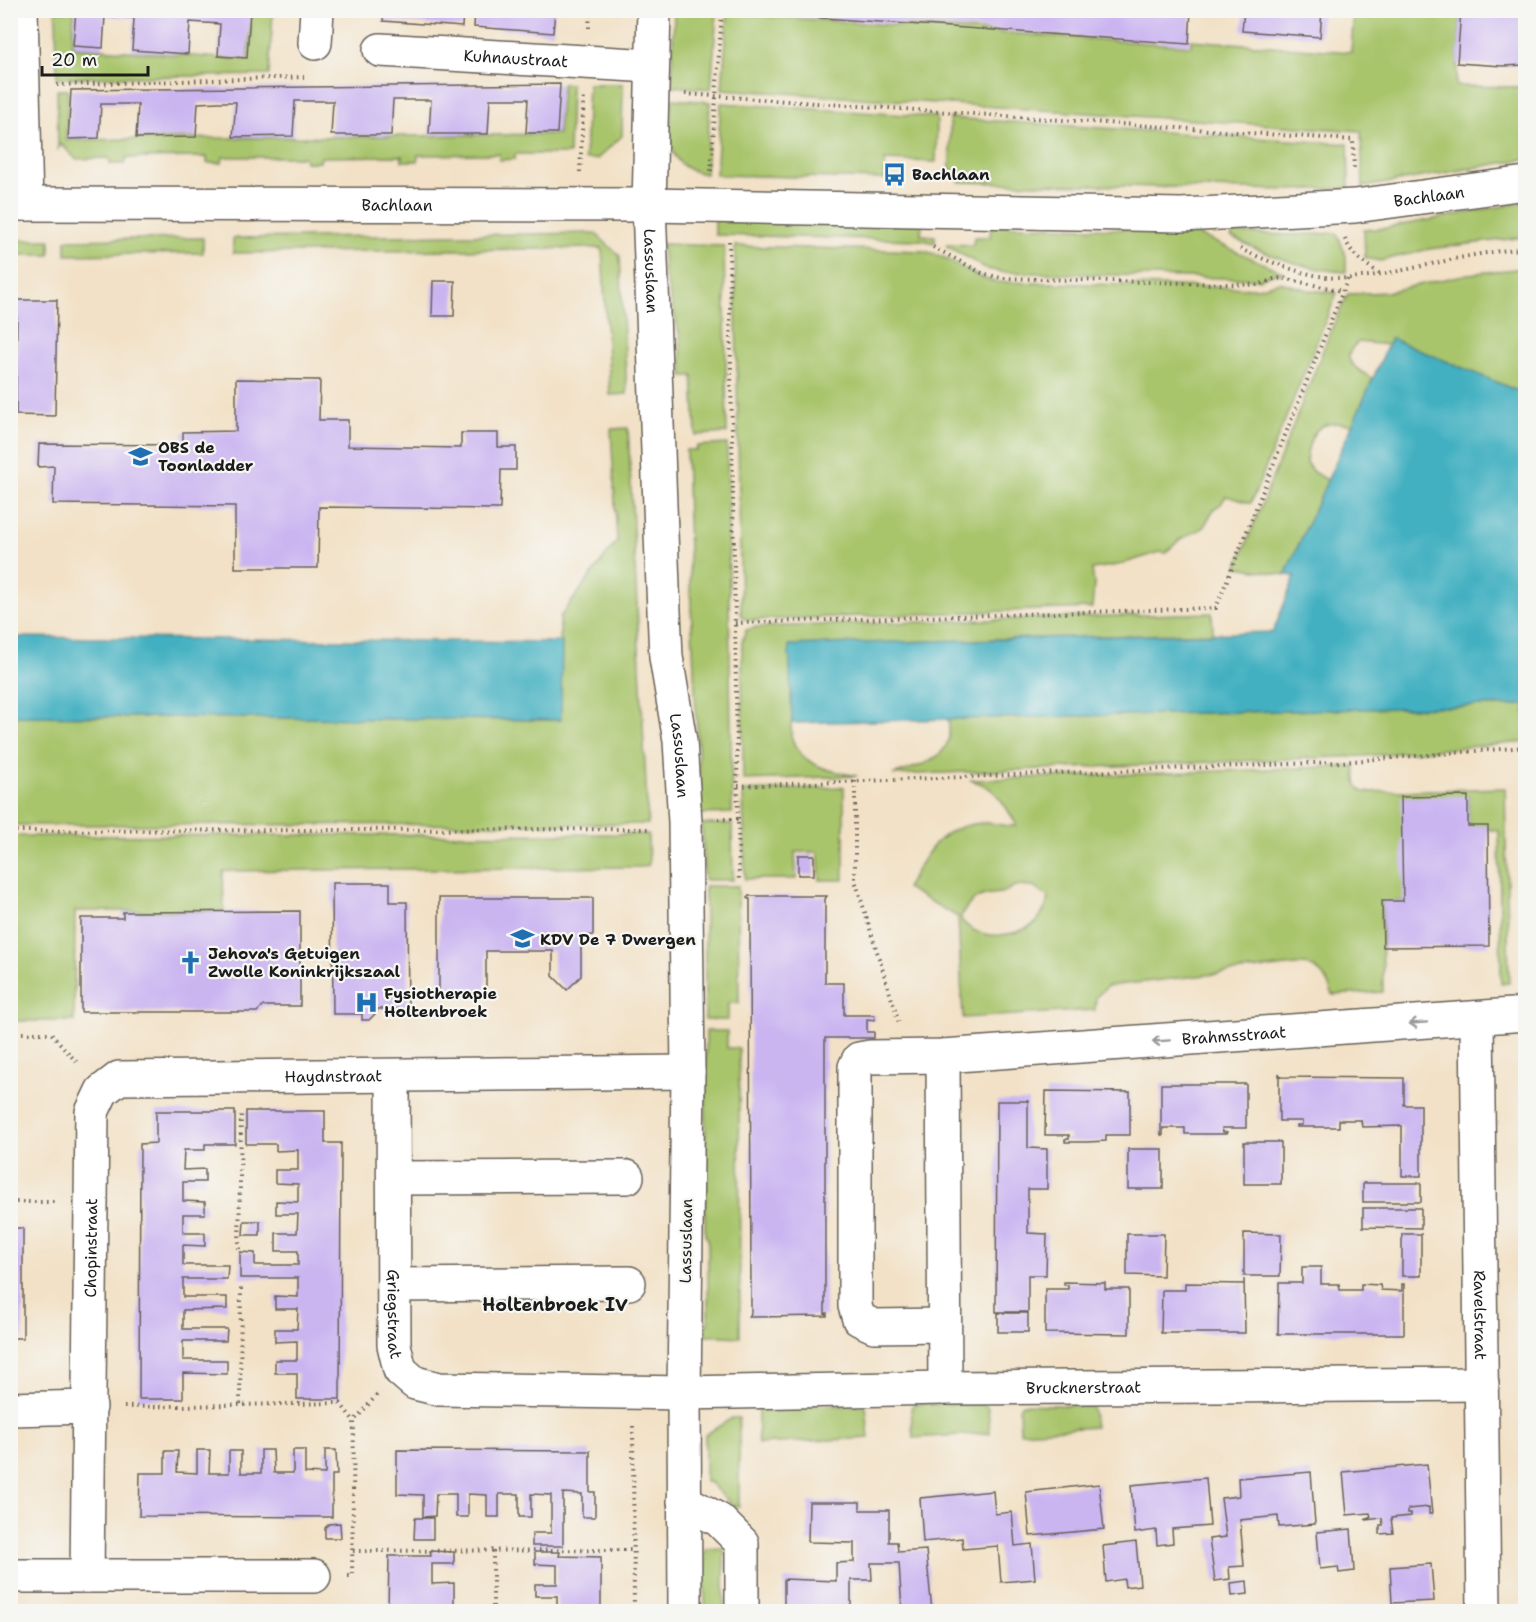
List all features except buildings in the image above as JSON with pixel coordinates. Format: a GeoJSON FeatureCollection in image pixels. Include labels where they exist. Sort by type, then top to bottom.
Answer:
{"type":"FeatureCollection","features":[{"type":"Feature","properties":{"kind":"street"},"geometry":{"type":"LineString","coordinates":[[18,204],[18,77],[21,10]]}},
{"type":"Feature","properties":{"kind":"street"},"geometry":{"type":"LineString","coordinates":[[315,43],[317,10]]}},
{"type":"Feature","properties":{"kind":"street","name":"Lassuslaan"},"geometry":{"type":"LineString","coordinates":[[654,10],[649,205],[666,657],[680,741],[685,822],[688,1072],[684,1393],[685,1611]]}},
{"type":"Feature","properties":{"kind":"street","name":"Kuhnaustraat"},"geometry":{"type":"LineString","coordinates":[[380,50],[586,62],[652,79]]}},
{"type":"Feature","properties":{"kind":"street","name":"Bachlaan"},"geometry":{"type":"LineString","coordinates":[[18,204],[649,205],[1181,215],[1344,207],[1526,183]]}},
{"type":"Feature","properties":{"kind":"street","name":"Brahmsstraat"},"geometry":{"type":"LineString","coordinates":[[944,1325],[874,1326],[859,1319],[855,1306],[855,1067],[859,1059],[870,1056],[944,1056],[1526,1014]]}},
{"type":"Feature","properties":{"kind":"street","name":"Ravelstraat"},"geometry":{"type":"LineString","coordinates":[[1477,1018],[1484,1611]]}},
{"type":"Feature","properties":{"kind":"street"},"geometry":{"type":"LineString","coordinates":[[944,1056],[945,1388]]}},
{"type":"Feature","properties":{"kind":"street","name":"Haydnstraat"},"geometry":{"type":"LineString","coordinates":[[102,1091],[119,1078],[688,1072]]}},
{"type":"Feature","properties":{"kind":"street","name":"Griegstraat"},"geometry":{"type":"LineString","coordinates":[[393,1076],[394,1345],[400,1370],[415,1383],[439,1389],[684,1393]]}},
{"type":"Feature","properties":{"kind":"street","name":"Chopinstraat"},"geometry":{"type":"LineString","coordinates":[[87,1576],[92,1113],[102,1091]]}},
{"type":"Feature","properties":{"kind":"street"},"geometry":{"type":"LineString","coordinates":[[394,1178],[627,1177]]}},
{"type":"Feature","properties":{"kind":"street"},"geometry":{"type":"LineString","coordinates":[[394,1285],[628,1283]]}},
{"type":"Feature","properties":{"kind":"street","name":"Brucknerstraat"},"geometry":{"type":"LineString","coordinates":[[684,1393],[945,1388],[1482,1384]]}},
{"type":"Feature","properties":{"kind":"street"},"geometry":{"type":"LineString","coordinates":[[10,1409],[90,1407]]}},
{"type":"Feature","properties":{"kind":"street"},"geometry":{"type":"LineString","coordinates":[[684,1501],[719,1520],[741,1543],[742,1611]]}},
{"type":"Feature","properties":{"kind":"street"},"geometry":{"type":"LineString","coordinates":[[10,1576],[315,1576]]}},
{"type":"Feature","properties":{"kind":"path"},"geometry":{"type":"LineString","coordinates":[[578,205],[590,10]]}},
{"type":"Feature","properties":{"kind":"path"},"geometry":{"type":"LineString","coordinates":[[708,206],[722,10]]}},
{"type":"Feature","properties":{"kind":"path"},"geometry":{"type":"LineString","coordinates":[[18,77],[314,77],[315,43]]}},
{"type":"Feature","properties":{"kind":"path"},"geometry":{"type":"LineString","coordinates":[[652,79],[716,97],[1353,140],[1344,207],[1349,249],[1380,274]]}},
{"type":"Feature","properties":{"kind":"path"},"geometry":{"type":"LineString","coordinates":[[718,241],[740,242]]}},
{"type":"Feature","properties":{"kind":"path"},"geometry":{"type":"LineString","coordinates":[[729,241],[739,883]]}},
{"type":"Feature","properties":{"kind":"path"},"geometry":{"type":"LineString","coordinates":[[931,247],[982,273],[1001,278],[1258,285],[1282,278],[1342,291]]}},
{"type":"Feature","properties":{"kind":"path"},"geometry":{"type":"LineString","coordinates":[[1238,248],[1286,267],[1320,276],[1348,278],[1380,274],[1436,261],[1510,249],[1526,249]]}},
{"type":"Feature","properties":{"kind":"path"},"geometry":{"type":"LineString","coordinates":[[735,623],[1216,608],[1348,278]]}},
{"type":"Feature","properties":{"kind":"path"},"geometry":{"type":"LineString","coordinates":[[738,786],[1341,762],[1526,747]]}},
{"type":"Feature","properties":{"kind":"path"},"geometry":{"type":"LineString","coordinates":[[855,781],[855,880],[910,1056]]}},
{"type":"Feature","properties":{"kind":"path"},"geometry":{"type":"LineString","coordinates":[[10,831],[648,830],[685,822],[738,819]]}},
{"type":"Feature","properties":{"kind":"path"},"geometry":{"type":"LineString","coordinates":[[10,1033],[51,1033],[102,1091]]}},
{"type":"Feature","properties":{"kind":"path"},"geometry":{"type":"LineString","coordinates":[[239,1249],[241,1077]]}},
{"type":"Feature","properties":{"kind":"path"},"geometry":{"type":"LineString","coordinates":[[10,1202],[91,1203]]}},
{"type":"Feature","properties":{"kind":"path"},"geometry":{"type":"LineString","coordinates":[[240,1404],[241,1284]]}},
{"type":"Feature","properties":{"kind":"path"},"geometry":{"type":"LineString","coordinates":[[354,1421],[400,1370]]}},
{"type":"Feature","properties":{"kind":"path"},"geometry":{"type":"LineString","coordinates":[[633,1392],[634,1611]]}},
{"type":"Feature","properties":{"kind":"path"},"geometry":{"type":"LineString","coordinates":[[90,1407],[340,1403],[354,1421],[352,1576],[315,1576]]}},
{"type":"Feature","properties":{"kind":"path"},"geometry":{"type":"LineString","coordinates":[[352,1551],[634,1550]]}},
{"type":"Feature","properties":{"kind":"path"},"geometry":{"type":"LineString","coordinates":[[493,1551],[493,1611]]}},
{"type":"Feature","properties":{"kind":"green space"},"geometry":{"type":"Polygon","coordinates":[[[56,11],[74,11],[72,47],[248,60],[252,11],[273,11],[269,75],[57,78],[56,11]]]}},
{"type":"Feature","properties":{"kind":"green space"},"geometry":{"type":"Polygon","coordinates":[[[674,11],[717,11],[711,89],[672,86],[674,11]]]}},
{"type":"Feature","properties":{"kind":"green space"},"geometry":{"type":"Polygon","coordinates":[[[728,11],[749,11],[749,15],[1191,46],[1191,40],[1351,52],[1354,11],[1461,11],[1456,86],[1525,87],[1525,159],[1363,187],[1361,131],[722,89],[728,11]]]}},
{"type":"Feature","properties":{"kind":"green space"},"geometry":{"type":"Polygon","coordinates":[[[562,84],[571,84],[569,154],[515,154],[515,159],[499,160],[499,154],[418,155],[418,161],[402,161],[402,156],[321,157],[320,162],[305,162],[304,157],[223,157],[222,163],[207,163],[207,157],[126,158],[125,164],[110,164],[109,158],[76,159],[61,144],[58,149],[57,90],[68,90],[66,140],[558,134],[562,84]]]}},
{"type":"Feature","properties":{"kind":"green space"},"geometry":{"type":"Polygon","coordinates":[[[588,84],[623,84],[622,136],[597,159],[585,159],[588,84]]]}},
{"type":"Feature","properties":{"kind":"green space"},"geometry":{"type":"Polygon","coordinates":[[[672,99],[710,102],[706,174],[682,165],[675,157],[670,136],[672,99]]]}},
{"type":"Feature","properties":{"kind":"green space"},"geometry":{"type":"Polygon","coordinates":[[[721,103],[937,117],[936,162],[885,160],[885,179],[716,175],[721,103]]]}},
{"type":"Feature","properties":{"kind":"green space"},"geometry":{"type":"Polygon","coordinates":[[[950,118],[1348,144],[1349,188],[1287,190],[959,182],[959,170],[950,170],[950,118]]]}},
{"type":"Feature","properties":{"kind":"green space"},"geometry":{"type":"Polygon","coordinates":[[[1525,202],[1525,237],[1429,249],[1380,261],[1365,258],[1364,230],[1525,202]]]}},
{"type":"Feature","properties":{"kind":"green space"},"geometry":{"type":"Polygon","coordinates":[[[715,219],[922,224],[921,235],[935,236],[935,243],[922,240],[715,235],[715,219]]]}},
{"type":"Feature","properties":{"kind":"green space"},"geometry":{"type":"Polygon","coordinates":[[[991,225],[1182,231],[1201,236],[1283,272],[1259,279],[1002,272],[987,269],[947,246],[947,244],[973,245],[974,237],[990,237],[991,225]]]}},
{"type":"Feature","properties":{"kind":"green space"},"geometry":{"type":"Polygon","coordinates":[[[595,233],[620,256],[627,394],[610,395],[602,248],[233,253],[233,238],[595,233]]]}},
{"type":"Feature","properties":{"kind":"green space"},"geometry":{"type":"Polygon","coordinates":[[[1232,233],[1295,235],[1337,233],[1346,256],[1346,272],[1331,271],[1288,261],[1231,237],[1232,233]]]}},
{"type":"Feature","properties":{"kind":"green space"},"geometry":{"type":"Polygon","coordinates":[[[203,238],[203,253],[66,255],[66,240],[203,238]]]}},
{"type":"Feature","properties":{"kind":"green space"},"geometry":{"type":"Polygon","coordinates":[[[11,240],[50,240],[50,255],[11,255],[11,240]]]}},
{"type":"Feature","properties":{"kind":"green space"},"geometry":{"type":"Polygon","coordinates":[[[662,244],[724,246],[727,433],[696,435],[693,376],[683,376],[680,336],[664,271],[662,244]]]}},
{"type":"Feature","properties":{"kind":"green space"},"geometry":{"type":"Polygon","coordinates":[[[735,246],[923,251],[933,253],[977,276],[996,282],[1257,288],[1280,282],[1308,290],[1337,293],[1251,503],[1226,496],[1214,509],[1203,528],[1179,540],[1166,553],[1160,552],[1118,565],[1092,569],[1094,584],[1092,608],[750,620],[743,618],[741,614],[735,246]]]}},
{"type":"Feature","properties":{"kind":"green space"},"geometry":{"type":"Polygon","coordinates":[[[1525,268],[1525,394],[1391,339],[1388,345],[1358,342],[1352,348],[1349,359],[1356,368],[1373,379],[1353,425],[1332,423],[1324,425],[1313,434],[1306,462],[1313,472],[1328,480],[1285,575],[1237,567],[1331,330],[1348,294],[1387,292],[1468,274],[1525,268]]]}},
{"type":"Feature","properties":{"kind":"green space"},"geometry":{"type":"Polygon","coordinates":[[[628,428],[648,824],[11,825],[11,716],[561,720],[560,617],[617,541],[611,429],[628,428]]]}},
{"type":"Feature","properties":{"kind":"green space"},"geometry":{"type":"Polygon","coordinates":[[[727,444],[732,813],[701,814],[686,450],[697,450],[697,446],[727,444]]]}},
{"type":"Feature","properties":{"kind":"green space"},"geometry":{"type":"Polygon","coordinates":[[[1212,613],[1213,633],[790,645],[791,732],[796,748],[818,766],[857,776],[743,780],[742,642],[746,630],[757,627],[1212,613]]]}},
{"type":"Feature","properties":{"kind":"green space"},"geometry":{"type":"Polygon","coordinates":[[[1525,705],[1525,742],[1364,756],[893,775],[926,763],[942,751],[947,743],[948,719],[1525,705]]]}},
{"type":"Feature","properties":{"kind":"green space"},"geometry":{"type":"Polygon","coordinates":[[[1355,766],[1358,787],[1364,792],[1505,788],[1509,983],[1501,984],[1499,831],[1468,826],[1468,796],[1403,901],[1382,902],[1383,992],[1333,995],[1323,976],[1305,964],[1108,986],[1096,997],[1095,1010],[963,1018],[958,917],[906,888],[928,853],[945,835],[955,829],[984,823],[1016,826],[996,794],[982,784],[970,780],[1355,766]],[[1014,886],[1005,892],[982,896],[966,908],[961,916],[962,921],[970,928],[988,935],[1008,934],[1027,928],[1036,923],[1046,907],[1048,897],[1033,887],[1014,886]]]}},
{"type":"Feature","properties":{"kind":"green space"},"geometry":{"type":"Polygon","coordinates":[[[844,787],[844,880],[820,880],[818,852],[795,852],[796,879],[745,879],[743,791],[844,787]]]}},
{"type":"Feature","properties":{"kind":"green space"},"geometry":{"type":"Polygon","coordinates":[[[702,824],[732,824],[733,880],[704,880],[702,824]]]}},
{"type":"Feature","properties":{"kind":"green space"},"geometry":{"type":"Polygon","coordinates":[[[648,834],[649,865],[642,867],[223,871],[224,911],[75,911],[74,1021],[11,1021],[10,836],[648,834]]]}},
{"type":"Feature","properties":{"kind":"green space"},"geometry":{"type":"Polygon","coordinates":[[[705,886],[738,886],[739,1003],[728,1003],[728,1020],[705,1020],[705,886]]]}},
{"type":"Feature","properties":{"kind":"green space"},"geometry":{"type":"Polygon","coordinates":[[[706,1031],[727,1031],[727,1048],[739,1048],[740,1337],[705,1335],[705,1327],[708,1323],[708,1239],[705,1235],[706,1031]]]}},
{"type":"Feature","properties":{"kind":"green space"},"geometry":{"type":"Polygon","coordinates":[[[758,1404],[866,1406],[869,1438],[758,1444],[758,1404]]]}},
{"type":"Feature","properties":{"kind":"green space"},"geometry":{"type":"Polygon","coordinates":[[[914,1404],[984,1404],[988,1408],[990,1433],[913,1438],[911,1408],[914,1404]]]}},
{"type":"Feature","properties":{"kind":"green space"},"geometry":{"type":"Polygon","coordinates":[[[1022,1404],[1092,1406],[1095,1427],[1020,1432],[1019,1408],[1022,1404]]]}},
{"type":"Feature","properties":{"kind":"green space"},"geometry":{"type":"Polygon","coordinates":[[[732,1418],[739,1418],[739,1506],[733,1506],[709,1482],[705,1482],[705,1435],[732,1418]]]}},
{"type":"Feature","properties":{"kind":"green space"},"geometry":{"type":"Polygon","coordinates":[[[724,1548],[724,1611],[705,1611],[705,1549],[724,1548]]]}},
{"type":"Feature","properties":{"kind":"water"},"geometry":{"type":"Polygon","coordinates":[[[1391,338],[1525,394],[1525,705],[792,723],[789,645],[1273,632],[1295,576],[1285,575],[1391,338]]]}},
{"type":"Feature","properties":{"kind":"water"},"geometry":{"type":"Polygon","coordinates":[[[11,637],[562,642],[561,720],[11,716],[11,637]]]}},
{"type":"Feature","properties":{"kind":"place","name":"Bachlaan"},"geometry":{"type":"Point","coordinates":[894,174]}},
{"type":"Feature","properties":{"kind":"place","name":"OBS de Toonladder"},"geometry":{"type":"Point","coordinates":[140,456]}},
{"type":"Feature","properties":{"kind":"place","name":"KDV De 7 Dwergen"},"geometry":{"type":"Point","coordinates":[522,939]}},
{"type":"Feature","properties":{"kind":"place","name":"Jehova's Getuigen Zwolle Koninkrijkszaal"},"geometry":{"type":"Point","coordinates":[190,962]}},
{"type":"Feature","properties":{"kind":"place","name":"Fysiotherapie Holtenbroek"},"geometry":{"type":"Point","coordinates":[366,1002]}},
{"type":"Feature","properties":{"kind":"district","name":"Holtenbroek IV"},"geometry":{"type":"Point","coordinates":[555,1305]}}]}
